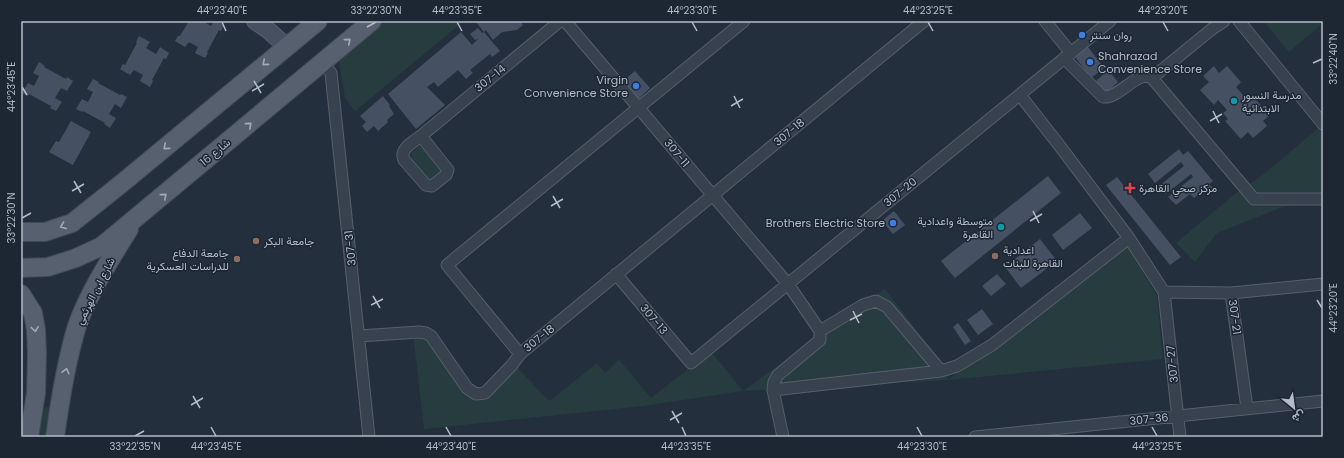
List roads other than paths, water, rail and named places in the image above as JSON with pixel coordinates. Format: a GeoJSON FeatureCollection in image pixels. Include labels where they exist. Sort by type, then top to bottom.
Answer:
{"type":"FeatureCollection","features":[{"type":"Feature","properties":{"kind":"main road"},"geometry":{"type":"LineString","coordinates":[[21,232],[45,232],[72,223],[318,21]]}},
{"type":"Feature","properties":{"kind":"main road","name":"شارع 16"},"geometry":{"type":"LineString","coordinates":[[21,268],[48,266],[76,258],[102,246],[372,21]]}},
{"type":"Feature","properties":{"kind":"main road","name":"شارع ابن الهرثمي"},"geometry":{"type":"LineString","coordinates":[[54,437],[60,396],[78,326],[98,281],[134,220]]}},
{"type":"Feature","properties":{"kind":"main road"},"geometry":{"type":"LineString","coordinates":[[21,294],[33,313],[36,330],[37,352],[36,393],[27,427]]}},
{"type":"Feature","properties":{"kind":"main road"},"geometry":{"type":"LineString","coordinates":[[36,393],[60,396]]}},
{"type":"Feature","properties":{"kind":"street"},"geometry":{"type":"LineString","coordinates":[[255,21],[286,46]]}},
{"type":"Feature","properties":{"kind":"street","name":"307-14"},"geometry":{"type":"LineString","coordinates":[[421,136],[448,170],[446,175],[432,186],[426,185],[403,158],[404,150],[560,21]]}},
{"type":"Feature","properties":{"kind":"street","name":"307-11"},"geometry":{"type":"LineString","coordinates":[[566,21],[788,284],[820,331]]}},
{"type":"Feature","properties":{"kind":"street","name":"307-18"},"geometry":{"type":"LineString","coordinates":[[744,21],[447,265],[520,354],[924,21]]}},
{"type":"Feature","properties":{"kind":"street"},"geometry":{"type":"LineString","coordinates":[[1045,21],[1068,56],[1103,97],[1114,95],[1141,77],[1147,75],[1152,78],[1254,199],[1323,199]]}},
{"type":"Feature","properties":{"kind":"street","name":"307-20"},"geometry":{"type":"LineString","coordinates":[[691,363],[1110,21]]}},
{"type":"Feature","properties":{"kind":"street"},"geometry":{"type":"LineString","coordinates":[[1152,78],[1212,28],[1224,21]]}},
{"type":"Feature","properties":{"kind":"street"},"geometry":{"type":"LineString","coordinates":[[1239,21],[1323,124]]}},
{"type":"Feature","properties":{"kind":"street","name":"307-31"},"geometry":{"type":"LineString","coordinates":[[323,62],[331,73],[369,437]]}},
{"type":"Feature","properties":{"kind":"street"},"geometry":{"type":"LineString","coordinates":[[1020,95],[1129,238],[1164,292],[1231,293]]}},
{"type":"Feature","properties":{"kind":"street"},"geometry":{"type":"LineString","coordinates":[[773,390],[941,371],[957,366],[992,346],[1129,238]]}},
{"type":"Feature","properties":{"kind":"street","name":"307-13"},"geometry":{"type":"LineString","coordinates":[[616,274],[691,363]]}},
{"type":"Feature","properties":{"kind":"street","name":"307-21"},"geometry":{"type":"LineString","coordinates":[[1248,408],[1231,293],[1323,284]]}},
{"type":"Feature","properties":{"kind":"street","name":"307-27"},"geometry":{"type":"LineString","coordinates":[[1164,292],[1180,437]]}},
{"type":"Feature","properties":{"kind":"street"},"geometry":{"type":"LineString","coordinates":[[783,437],[773,390],[774,382],[778,375],[820,340],[820,331],[863,305],[876,302],[887,307],[941,371]]}},
{"type":"Feature","properties":{"kind":"street"},"geometry":{"type":"LineString","coordinates":[[359,336],[419,332],[426,333],[431,336],[468,388],[476,394],[485,393],[512,366],[520,354]]}},
{"type":"Feature","properties":{"kind":"street","name":"307-36"},"geometry":{"type":"LineString","coordinates":[[975,437],[1323,401]]}},
{"type":"Feature","properties":{"kind":"place","name":"روان سنتر"},"geometry":{"type":"Point","coordinates":[1082,35]}},
{"type":"Feature","properties":{"kind":"place","name":"Shahrazad Convenience Store"},"geometry":{"type":"Point","coordinates":[1090,62]}},
{"type":"Feature","properties":{"kind":"place","name":"Virgin Convenience Store"},"geometry":{"type":"Point","coordinates":[636,86]}},
{"type":"Feature","properties":{"kind":"place","name":"مدرسة النسور الابتدائية"},"geometry":{"type":"Point","coordinates":[1234,101]}},
{"type":"Feature","properties":{"kind":"place","name":"مركز صحي القاهرة"},"geometry":{"type":"Point","coordinates":[1130,188]}},
{"type":"Feature","properties":{"kind":"place","name":"Brothers Electric Store"},"geometry":{"type":"Point","coordinates":[893,223]}},
{"type":"Feature","properties":{"kind":"place","name":"متوسطة واعدادية القاهرة"},"geometry":{"type":"Point","coordinates":[1001,227]}},
{"type":"Feature","properties":{"kind":"place","name":"جامعة البكر"},"geometry":{"type":"Point","coordinates":[256,241]}},
{"type":"Feature","properties":{"kind":"place","name":"اعدادية القاهرة للبنات"},"geometry":{"type":"Point","coordinates":[995,256]}},
{"type":"Feature","properties":{"kind":"place","name":"جامعة الدفاع للدراسات العسكرية"},"geometry":{"type":"Point","coordinates":[237,259]}}]}
